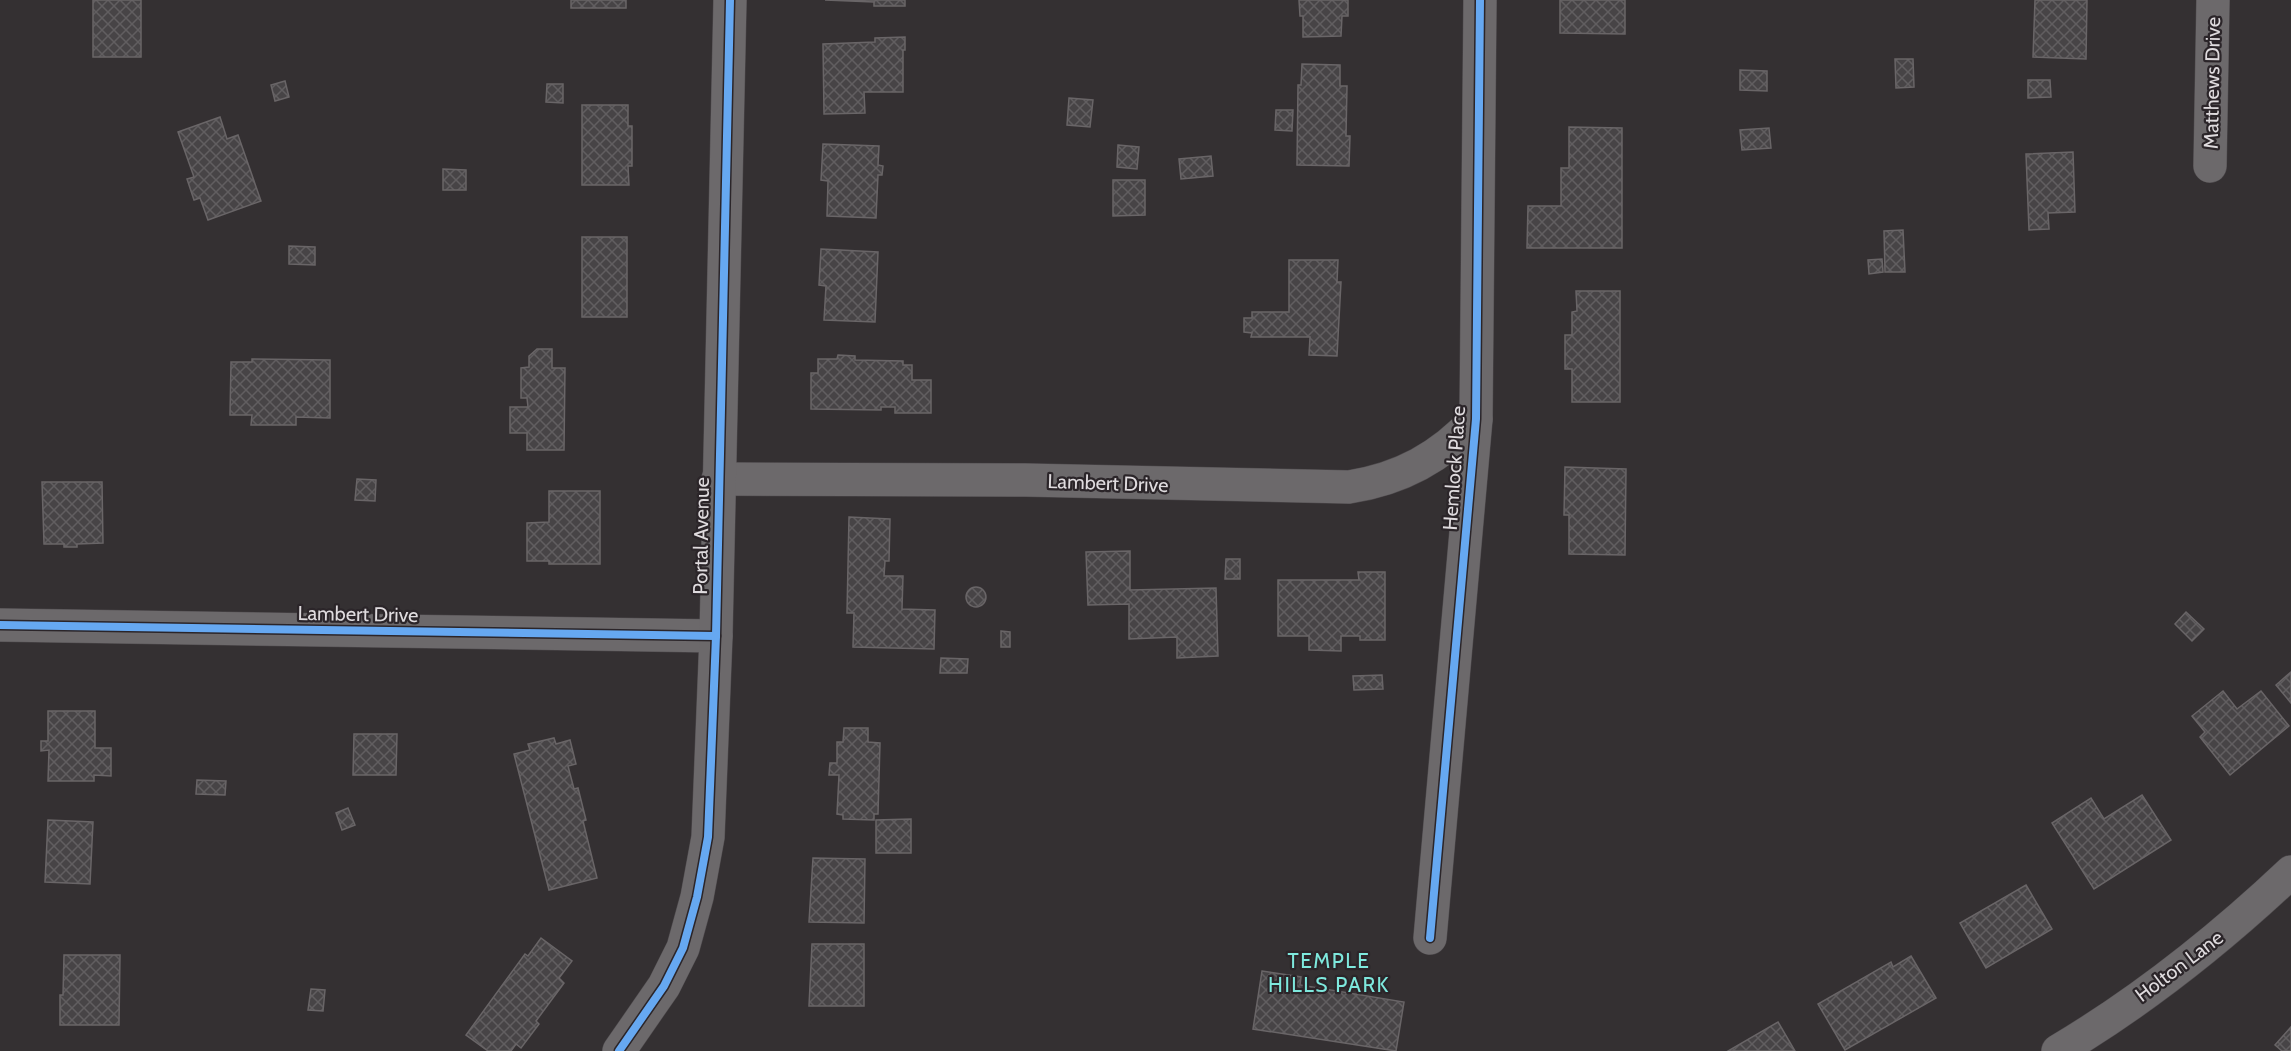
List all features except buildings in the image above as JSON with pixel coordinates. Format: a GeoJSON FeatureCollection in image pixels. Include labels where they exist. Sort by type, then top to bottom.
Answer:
{"type":"FeatureCollection","features":[{"type":"Feature","properties":{"kind":"street","name":"Portal Avenue"},"geometry":{"type":"LineString","coordinates":[[619,1051],[664,986],[683,948],[697,897],[708,837],[716,636],[730,0]]}},
{"type":"Feature","properties":{"kind":"street","name":"Hemlock Place"},"geometry":{"type":"LineString","coordinates":[[1430,938],[1476,419],[1480,0]]}},
{"type":"Feature","properties":{"kind":"street","name":"Matthews Drive"},"geometry":{"type":"LineString","coordinates":[[2210,166],[2213,0]]}},
{"type":"Feature","properties":{"kind":"street","name":"Lambert Drive"},"geometry":{"type":"LineString","coordinates":[[718,479],[1025,480],[1349,488],[1369,484],[1411,469],[1456,440],[1476,419]]}},
{"type":"Feature","properties":{"kind":"street","name":"Lambert Drive"},"geometry":{"type":"LineString","coordinates":[[0,625],[716,636]]}},
{"type":"Feature","properties":{"kind":"street","name":"Holton Lane"},"geometry":{"type":"LineString","coordinates":[[2060,1051],[2143,994],[2237,923],[2291,872]]}},
{"type":"Feature","properties":{"kind":"cycle path"},"geometry":{"type":"LineString","coordinates":[[619,1051],[664,986],[683,948],[697,897],[708,837],[716,636],[730,0]]}},
{"type":"Feature","properties":{"kind":"cycle path"},"geometry":{"type":"LineString","coordinates":[[1430,938],[1476,419],[1480,0]]}},
{"type":"Feature","properties":{"kind":"cycle path"},"geometry":{"type":"LineString","coordinates":[[0,625],[716,636]]}},
{"type":"Feature","properties":{"kind":"district","name":"TEMPLE HILLS PARK"},"geometry":{"type":"Point","coordinates":[1329,972]}}]}
